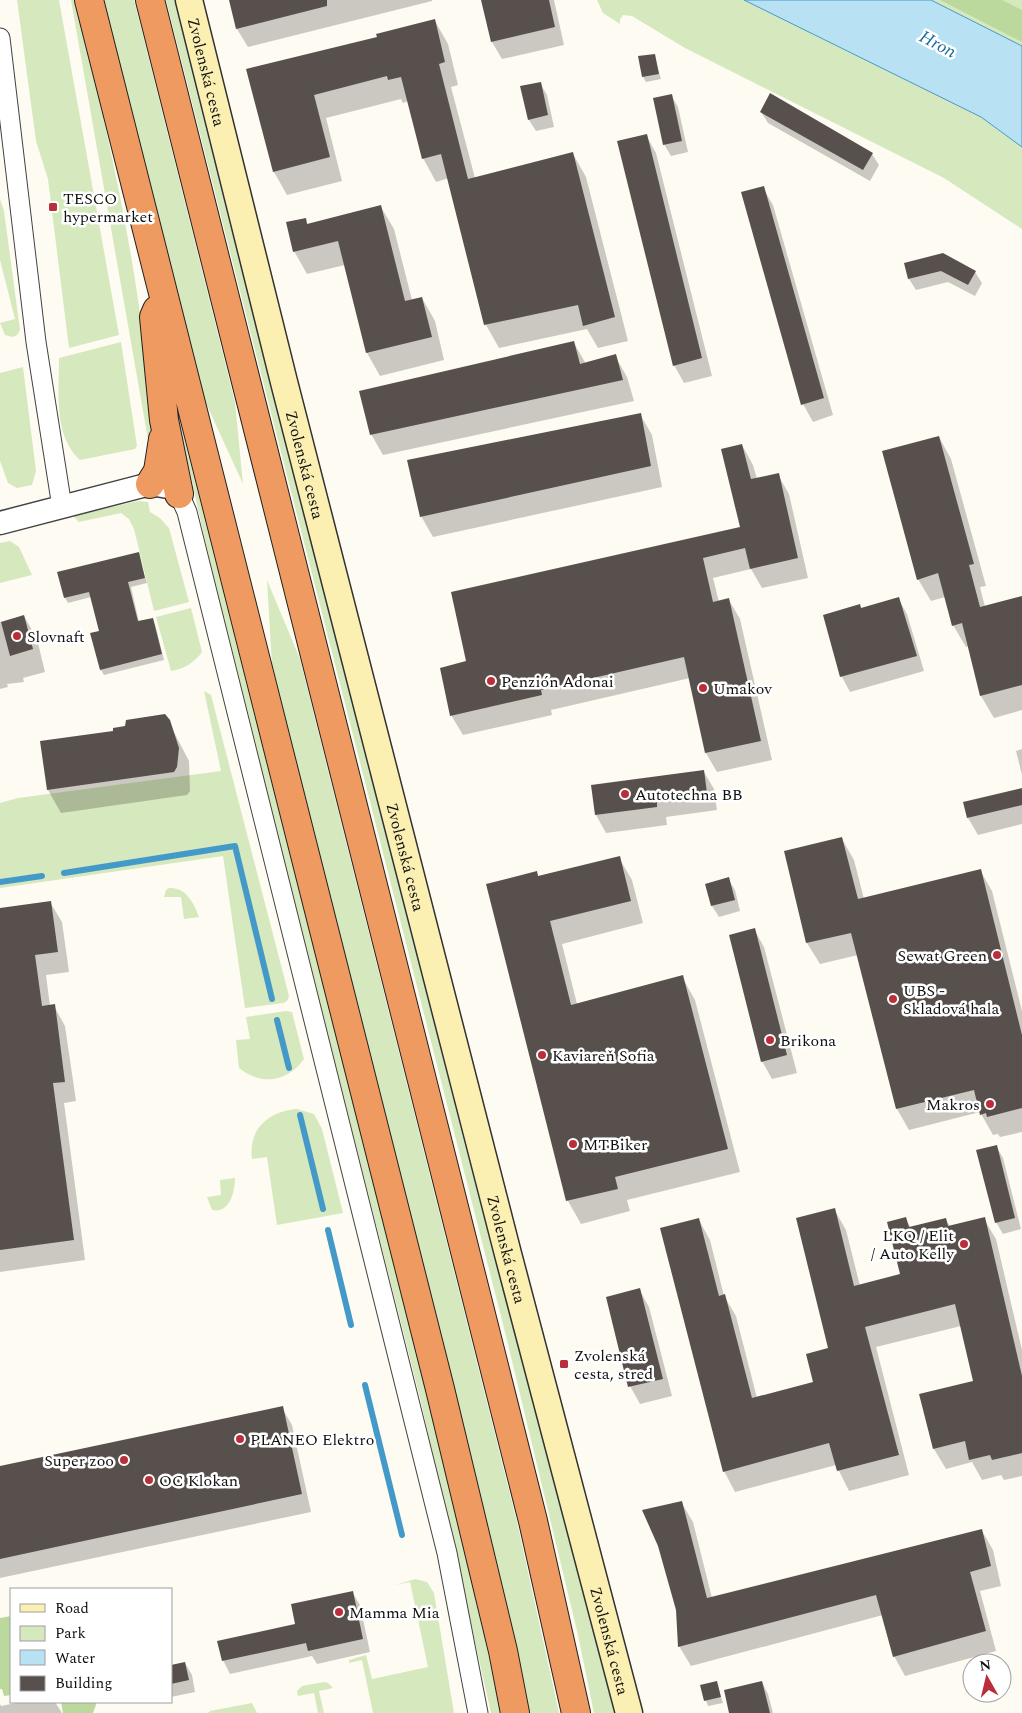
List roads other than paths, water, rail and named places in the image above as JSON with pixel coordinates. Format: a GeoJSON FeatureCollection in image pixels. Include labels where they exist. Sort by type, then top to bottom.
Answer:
{"type":"FeatureCollection","features":[{"type":"Feature","properties":{"kind":"highway"},"geometry":{"type":"LineString","coordinates":[[90,0],[440,1389],[503,1651],[515,1713]]}},
{"type":"Feature","properties":{"kind":"highway"},"geometry":{"type":"LineString","coordinates":[[150,0],[528,1502],[576,1713]]}},
{"type":"Feature","properties":{"kind":"highway"},"geometry":{"type":"LineString","coordinates":[[163,293],[154,317],[164,420],[180,494]]}},
{"type":"Feature","properties":{"kind":"highway"},"geometry":{"type":"LineString","coordinates":[[150,484],[158,471],[164,420]]}},
{"type":"Feature","properties":{"kind":"main road","name":"Zvolenská cesta"},"geometry":{"type":"LineString","coordinates":[[189,0],[284,382],[508,1254],[629,1713]]}},
{"type":"Feature","properties":{"kind":"street"},"geometry":{"type":"LineString","coordinates":[[0,38],[37,350],[62,507]]}},
{"type":"Feature","properties":{"kind":"street"},"geometry":{"type":"LineString","coordinates":[[0,523],[150,484],[166,486],[180,494],[187,512],[444,1543],[478,1713]]}},
{"type":"Feature","properties":{"kind":"water","name":"Hron"},"geometry":{"type":"Polygon","coordinates":[[[744,0],[931,0],[1022,46],[1022,147],[981,117],[744,0]]]}},
{"type":"Feature","properties":{"kind":"waterway"},"geometry":{"type":"LineString","coordinates":[[64,873],[235,846],[272,999]]}},
{"type":"Feature","properties":{"kind":"waterway"},"geometry":{"type":"LineString","coordinates":[[0,882],[42,876]]}},
{"type":"Feature","properties":{"kind":"waterway"},"geometry":{"type":"LineString","coordinates":[[277,1020],[289,1068]]}},
{"type":"Feature","properties":{"kind":"waterway"},"geometry":{"type":"LineString","coordinates":[[300,1115],[323,1209]]}},
{"type":"Feature","properties":{"kind":"waterway"},"geometry":{"type":"LineString","coordinates":[[328,1230],[351,1325]]}},
{"type":"Feature","properties":{"kind":"waterway"},"geometry":{"type":"LineString","coordinates":[[365,1385],[402,1535]]}},
{"type":"Feature","properties":{"kind":"place","name":"TESCO hypermarket"},"geometry":{"type":"Point","coordinates":[53,207]}},
{"type":"Feature","properties":{"kind":"place","name":"Slovnaft"},"geometry":{"type":"Point","coordinates":[17,636]}},
{"type":"Feature","properties":{"kind":"place","name":"Penzión Adonai"},"geometry":{"type":"Point","coordinates":[491,681]}},
{"type":"Feature","properties":{"kind":"place","name":"Umakov"},"geometry":{"type":"Point","coordinates":[703,688]}},
{"type":"Feature","properties":{"kind":"place","name":"Autotechna BB"},"geometry":{"type":"Point","coordinates":[625,794]}},
{"type":"Feature","properties":{"kind":"place","name":"Sewat Green"},"geometry":{"type":"Point","coordinates":[997,955]}},
{"type":"Feature","properties":{"kind":"place","name":"UBS - Skladová hala"},"geometry":{"type":"Point","coordinates":[893,999]}},
{"type":"Feature","properties":{"kind":"place","name":"Brikona"},"geometry":{"type":"Point","coordinates":[770,1040]}},
{"type":"Feature","properties":{"kind":"place","name":"Kaviareň Sofia"},"geometry":{"type":"Point","coordinates":[542,1055]}},
{"type":"Feature","properties":{"kind":"place","name":"Makros"},"geometry":{"type":"Point","coordinates":[990,1104]}},
{"type":"Feature","properties":{"kind":"place","name":"MTBiker"},"geometry":{"type":"Point","coordinates":[573,1144]}},
{"type":"Feature","properties":{"kind":"place","name":"LKQ / Elit / Auto Kelly"},"geometry":{"type":"Point","coordinates":[964,1244]}},
{"type":"Feature","properties":{"kind":"place","name":"Zvolenská cesta, stred"},"geometry":{"type":"Point","coordinates":[564,1364]}},
{"type":"Feature","properties":{"kind":"place","name":"PLANEO Elektro"},"geometry":{"type":"Point","coordinates":[240,1439]}},
{"type":"Feature","properties":{"kind":"place","name":"Super zoo"},"geometry":{"type":"Point","coordinates":[124,1460]}},
{"type":"Feature","properties":{"kind":"place","name":"OC Klokan"},"geometry":{"type":"Point","coordinates":[149,1480]}},
{"type":"Feature","properties":{"kind":"place","name":"Mamma Mia"},"geometry":{"type":"Point","coordinates":[339,1612]}}]}
